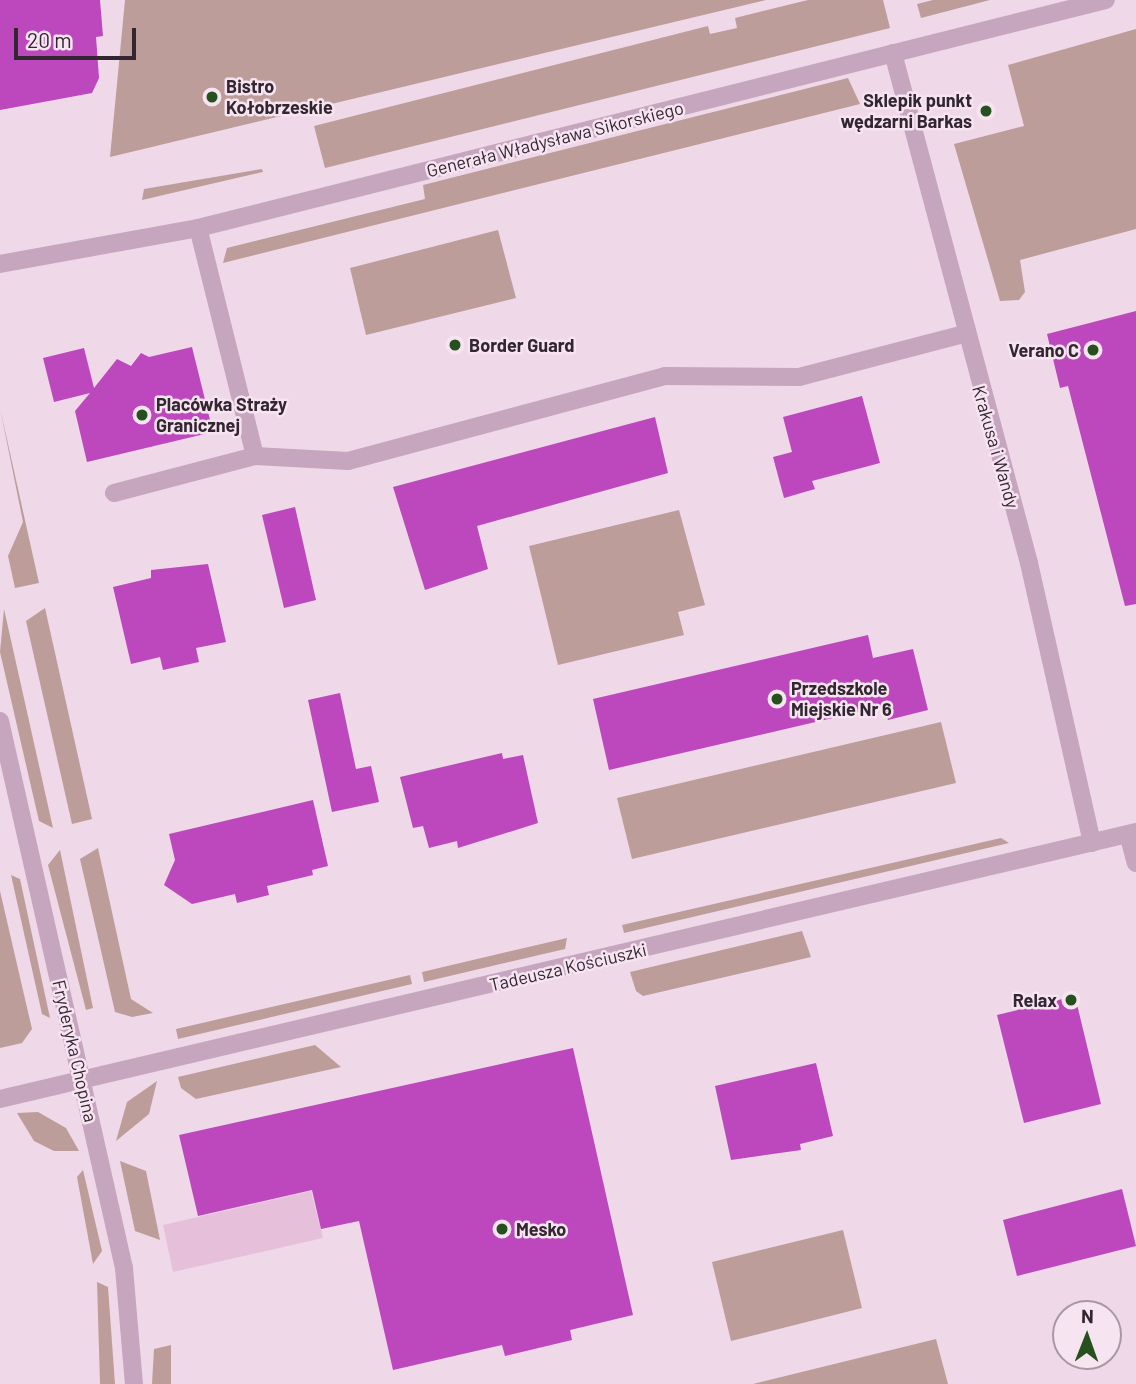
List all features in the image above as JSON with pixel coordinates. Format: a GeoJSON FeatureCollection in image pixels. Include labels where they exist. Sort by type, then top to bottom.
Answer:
{"type":"FeatureCollection","features":[{"type":"Feature","properties":{"kind":"street","name":"Generała Władysława Sikorskiego"},"geometry":{"type":"LineString","coordinates":[[0,264],[198,228],[1106,0]]}},
{"type":"Feature","properties":{"kind":"street","name":"Krakusa i Wandy"},"geometry":{"type":"LineString","coordinates":[[893,53],[964,334],[1029,563],[1092,843]]}},
{"type":"Feature","properties":{"kind":"street"},"geometry":{"type":"LineString","coordinates":[[198,228],[256,456]]}},
{"type":"Feature","properties":{"kind":"street"},"geometry":{"type":"LineString","coordinates":[[114,493],[256,456],[348,461],[665,376],[799,377],[964,334]]}},
{"type":"Feature","properties":{"kind":"street","name":"Fryderyka Chopina"},"geometry":{"type":"LineString","coordinates":[[0,720],[126,1281],[134,1384]]}},
{"type":"Feature","properties":{"kind":"street"},"geometry":{"type":"LineString","coordinates":[[1132,833],[1136,863]]}},
{"type":"Feature","properties":{"kind":"street","name":"Tadeusza Kościuszki"},"geometry":{"type":"LineString","coordinates":[[0,1098],[1132,833]]}},
{"type":"Feature","properties":{"kind":"shaded area"},"geometry":{"type":"Polygon","coordinates":[[[125,0],[766,0],[110,157],[125,0]]]}},
{"type":"Feature","properties":{"kind":"shaded area"},"geometry":{"type":"Polygon","coordinates":[[[808,0],[883,0],[890,28],[325,168],[314,126],[708,26],[710,34],[737,28],[735,18],[808,0]]]}},
{"type":"Feature","properties":{"kind":"shaded area"},"geometry":{"type":"Polygon","coordinates":[[[933,0],[990,0],[921,18],[917,4],[933,0]]]}},
{"type":"Feature","properties":{"kind":"shaded area"},"geometry":{"type":"Polygon","coordinates":[[[1136,29],[1136,229],[1020,260],[1025,292],[1019,300],[1000,301],[954,144],[1024,126],[1008,65],[1136,29]]]}},
{"type":"Feature","properties":{"kind":"shaded area"},"geometry":{"type":"Polygon","coordinates":[[[848,78],[860,104],[223,263],[227,248],[425,199],[423,185],[848,78]]]}},
{"type":"Feature","properties":{"kind":"shaded area"},"geometry":{"type":"Polygon","coordinates":[[[262,169],[263,172],[142,200],[144,189],[262,169]]]}},
{"type":"Feature","properties":{"kind":"shaded area"},"geometry":{"type":"Polygon","coordinates":[[[498,230],[516,298],[366,335],[350,268],[498,230]]]}},
{"type":"Feature","properties":{"kind":"shaded area"},"geometry":{"type":"Polygon","coordinates":[[[0,408],[39,583],[15,588],[8,556],[23,522],[0,408]]]}},
{"type":"Feature","properties":{"kind":"shaded area"},"geometry":{"type":"Polygon","coordinates":[[[679,510],[705,605],[678,612],[684,635],[558,665],[529,546],[679,510]]]}},
{"type":"Feature","properties":{"kind":"shaded area"},"geometry":{"type":"Polygon","coordinates":[[[45,608],[92,819],[72,824],[26,621],[45,608]]]}},
{"type":"Feature","properties":{"kind":"shaded area"},"geometry":{"type":"Polygon","coordinates":[[[4,609],[53,828],[39,821],[0,652],[4,609]]]}},
{"type":"Feature","properties":{"kind":"shaded area"},"geometry":{"type":"Polygon","coordinates":[[[941,722],[956,783],[632,859],[617,798],[941,722]]]}},
{"type":"Feature","properties":{"kind":"shaded area"},"geometry":{"type":"Polygon","coordinates":[[[1001,838],[1009,843],[624,933],[622,925],[1001,838]]]}},
{"type":"Feature","properties":{"kind":"shaded area"},"geometry":{"type":"Polygon","coordinates":[[[98,848],[131,999],[153,1013],[132,1017],[115,1012],[80,859],[98,848]]]}},
{"type":"Feature","properties":{"kind":"shaded area"},"geometry":{"type":"Polygon","coordinates":[[[60,850],[93,1008],[86,1010],[48,865],[60,850]]]}},
{"type":"Feature","properties":{"kind":"shaded area"},"geometry":{"type":"Polygon","coordinates":[[[11,875],[20,879],[50,1018],[42,1014],[11,875]]]}},
{"type":"Feature","properties":{"kind":"shaded area"},"geometry":{"type":"Polygon","coordinates":[[[0,891],[32,1029],[22,1043],[0,1048],[0,891]]]}},
{"type":"Feature","properties":{"kind":"shaded area"},"geometry":{"type":"Polygon","coordinates":[[[802,931],[811,957],[643,996],[636,991],[630,972],[802,931]]]}},
{"type":"Feature","properties":{"kind":"shaded area"},"geometry":{"type":"Polygon","coordinates":[[[567,938],[565,949],[424,982],[422,972],[567,938]]]}},
{"type":"Feature","properties":{"kind":"shaded area"},"geometry":{"type":"Polygon","coordinates":[[[410,975],[412,984],[178,1039],[176,1029],[410,975]]]}},
{"type":"Feature","properties":{"kind":"shaded area"},"geometry":{"type":"Polygon","coordinates":[[[315,1045],[341,1067],[196,1099],[181,1088],[178,1077],[315,1045]]]}},
{"type":"Feature","properties":{"kind":"shaded area"},"geometry":{"type":"Polygon","coordinates":[[[157,1081],[149,1114],[116,1141],[127,1102],[157,1081]]]}},
{"type":"Feature","properties":{"kind":"shaded area"},"geometry":{"type":"Polygon","coordinates":[[[38,1112],[66,1128],[79,1151],[54,1151],[34,1141],[17,1113],[38,1112]]]}},
{"type":"Feature","properties":{"kind":"shaded area"},"geometry":{"type":"Polygon","coordinates":[[[120,1161],[146,1171],[160,1240],[135,1231],[120,1161]]]}},
{"type":"Feature","properties":{"kind":"shaded area"},"geometry":{"type":"Polygon","coordinates":[[[83,1170],[102,1251],[93,1264],[77,1177],[83,1170]]]}},
{"type":"Feature","properties":{"kind":"shaded area"},"geometry":{"type":"Polygon","coordinates":[[[311,1191],[323,1238],[173,1272],[163,1225],[311,1191]]]}},
{"type":"Feature","properties":{"kind":"shaded area"},"geometry":{"type":"Polygon","coordinates":[[[843,1230],[862,1308],[731,1341],[712,1262],[843,1230]]]}},
{"type":"Feature","properties":{"kind":"shaded area"},"geometry":{"type":"Polygon","coordinates":[[[97,1282],[108,1287],[115,1384],[100,1384],[97,1282]]]}},
{"type":"Feature","properties":{"kind":"shaded area"},"geometry":{"type":"Polygon","coordinates":[[[936,1339],[948,1384],[753,1384],[936,1339]]]}},
{"type":"Feature","properties":{"kind":"shaded area"},"geometry":{"type":"Polygon","coordinates":[[[171,1345],[171,1384],[152,1384],[154,1349],[171,1345]]]}},
{"type":"Feature","properties":{"kind":"building"},"geometry":{"type":"Polygon","coordinates":[[[0,0],[100,0],[103,36],[96,37],[99,78],[92,93],[0,110],[0,0]]]}},
{"type":"Feature","properties":{"kind":"building"},"geometry":{"type":"Polygon","coordinates":[[[1136,311],[1136,604],[1125,606],[1068,386],[1060,388],[1047,334],[1136,311]]]}},
{"type":"Feature","properties":{"kind":"building","name":"Placówka Straży Granicznej"},"geometry":{"type":"Polygon","coordinates":[[[192,347],[213,432],[87,462],[75,411],[90,393],[54,402],[43,358],[84,348],[94,388],[117,359],[131,366],[141,353],[149,357],[192,347]]]}},
{"type":"Feature","properties":{"kind":"building"},"geometry":{"type":"Polygon","coordinates":[[[862,396],[880,463],[812,481],[815,489],[784,498],[773,457],[792,452],[783,417],[862,396]]]}},
{"type":"Feature","properties":{"kind":"building"},"geometry":{"type":"Polygon","coordinates":[[[655,417],[668,473],[477,526],[488,569],[425,590],[393,487],[655,417]]]}},
{"type":"Feature","properties":{"kind":"building"},"geometry":{"type":"Polygon","coordinates":[[[295,507],[316,600],[284,608],[262,515],[295,507]]]}},
{"type":"Feature","properties":{"kind":"building"},"geometry":{"type":"Polygon","coordinates":[[[208,564],[226,642],[196,648],[199,662],[163,670],[160,657],[131,664],[113,587],[151,578],[151,570],[208,564]]]}},
{"type":"Feature","properties":{"kind":"building"},"geometry":{"type":"Polygon","coordinates":[[[868,635],[873,658],[913,649],[928,710],[888,720],[884,706],[609,770],[593,699],[868,635]]]}},
{"type":"Feature","properties":{"kind":"building"},"geometry":{"type":"Polygon","coordinates":[[[340,693],[356,769],[371,766],[379,802],[332,812],[308,700],[340,693]]]}},
{"type":"Feature","properties":{"kind":"building"},"geometry":{"type":"Polygon","coordinates":[[[502,753],[503,759],[523,755],[538,823],[458,848],[457,841],[429,848],[423,826],[413,828],[400,777],[502,753]]]}},
{"type":"Feature","properties":{"kind":"building"},"geometry":{"type":"Polygon","coordinates":[[[313,800],[328,866],[312,870],[313,875],[267,886],[269,895],[237,903],[235,894],[192,904],[164,885],[175,860],[169,834],[313,800]]]}},
{"type":"Feature","properties":{"kind":"building"},"geometry":{"type":"Polygon","coordinates":[[[1075,996],[1101,1104],[1024,1123],[997,1015],[1075,996]]]}},
{"type":"Feature","properties":{"kind":"building"},"geometry":{"type":"Polygon","coordinates":[[[573,1048],[633,1315],[570,1330],[572,1340],[505,1356],[502,1345],[393,1370],[359,1221],[321,1229],[312,1190],[198,1216],[179,1135],[573,1048]]]}},
{"type":"Feature","properties":{"kind":"building"},"geometry":{"type":"Polygon","coordinates":[[[816,1063],[833,1136],[800,1144],[801,1150],[731,1160],[715,1086],[816,1063]]]}},
{"type":"Feature","properties":{"kind":"building"},"geometry":{"type":"Polygon","coordinates":[[[1122,1189],[1136,1246],[1017,1276],[1003,1220],[1122,1189]]]}},
{"type":"Feature","properties":{"kind":"place","name":"Bistro Kołobrzeskie"},"geometry":{"type":"Point","coordinates":[212,97]}},
{"type":"Feature","properties":{"kind":"place","name":"Sklepik punkt wędzarni Barkas"},"geometry":{"type":"Point","coordinates":[986,111]}},
{"type":"Feature","properties":{"kind":"place","name":"Border Guard"},"geometry":{"type":"Point","coordinates":[455,345]}},
{"type":"Feature","properties":{"kind":"place","name":"Verano C"},"geometry":{"type":"Point","coordinates":[1093,350]}},
{"type":"Feature","properties":{"kind":"place","name":"Placówka Straży Granicznej"},"geometry":{"type":"Point","coordinates":[142,415]}},
{"type":"Feature","properties":{"kind":"place","name":"Przedszkole Miejskie Nr 6"},"geometry":{"type":"Point","coordinates":[777,699]}},
{"type":"Feature","properties":{"kind":"place","name":"Relax"},"geometry":{"type":"Point","coordinates":[1071,1000]}},
{"type":"Feature","properties":{"kind":"place","name":"Mesko"},"geometry":{"type":"Point","coordinates":[502,1229]}}]}
